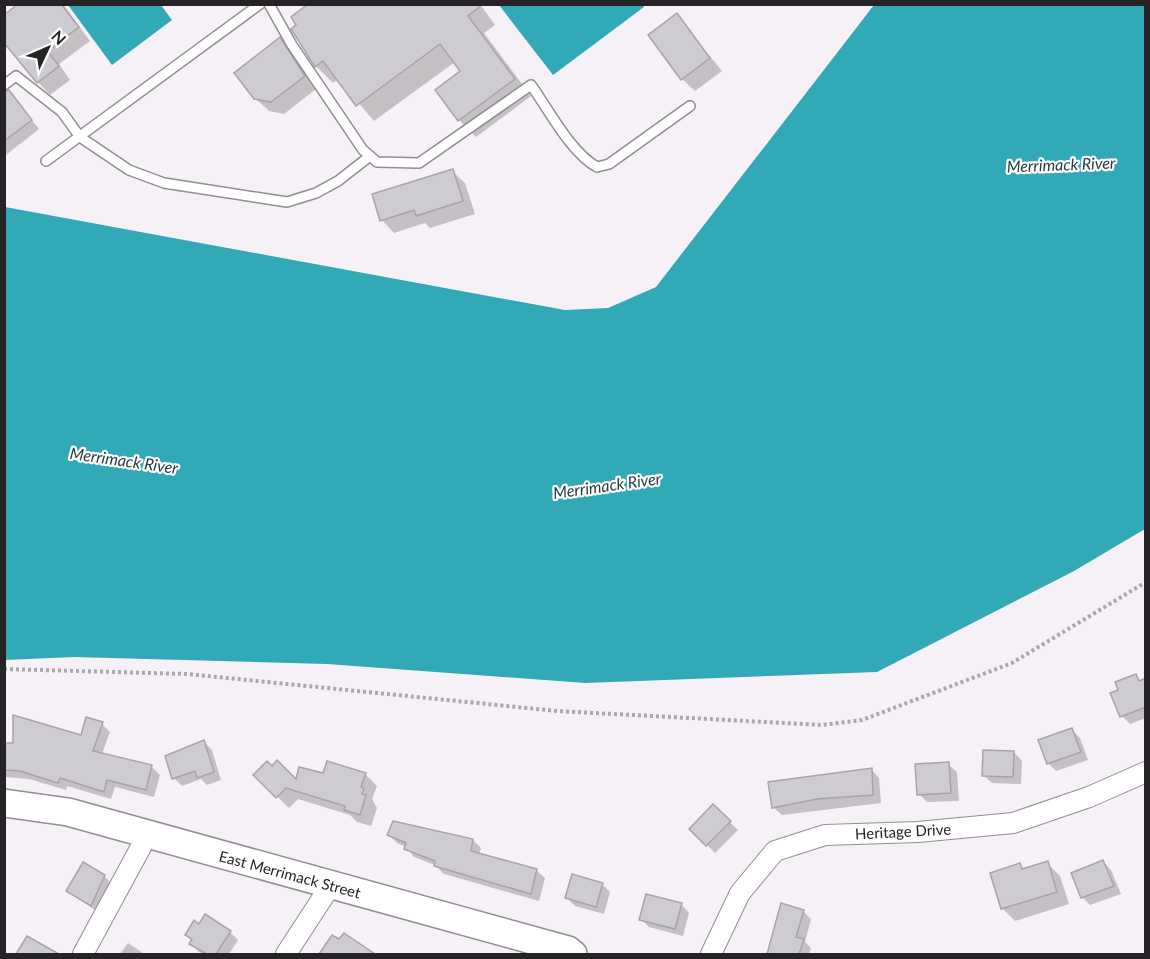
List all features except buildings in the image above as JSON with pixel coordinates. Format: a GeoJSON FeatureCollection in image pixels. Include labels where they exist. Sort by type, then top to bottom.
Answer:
{"type":"FeatureCollection","features":[{"type":"Feature","properties":{"kind":"street","name":"Heritage Drive"},"geometry":{"type":"LineString","coordinates":[[711,954],[740,893],[775,851],[825,835],[918,832],[1013,823],[1089,796],[1146,772]]}},
{"type":"Feature","properties":{"kind":"street","name":"East Merrimack Street"},"geometry":{"type":"LineString","coordinates":[[4,803],[68,812],[574,953]]}},
{"type":"Feature","properties":{"kind":"street"},"geometry":{"type":"LineString","coordinates":[[83,954],[148,834]]}},
{"type":"Feature","properties":{"kind":"street"},"geometry":{"type":"LineString","coordinates":[[285,954],[331,885]]}},
{"type":"Feature","properties":{"kind":"lane"},"geometry":{"type":"LineString","coordinates":[[46,161],[260,4]]}},
{"type":"Feature","properties":{"kind":"lane"},"geometry":{"type":"LineString","coordinates":[[269,4],[292,45],[363,150],[377,162],[391,165],[419,163],[531,85],[581,154],[597,167],[609,164],[690,106]]}},
{"type":"Feature","properties":{"kind":"lane"},"geometry":{"type":"LineString","coordinates":[[4,85],[16,76],[62,112],[80,137],[129,170],[164,183],[287,202],[316,193],[338,181],[370,156]]}},
{"type":"Feature","properties":{"kind":"path"},"geometry":{"type":"LineString","coordinates":[[4,669],[188,674],[557,711],[822,725],[862,720],[1012,663],[1146,582]]}},
{"type":"Feature","properties":{"kind":"water"},"geometry":{"type":"Polygon","coordinates":[[[68,5],[161,5],[172,20],[112,65],[68,5]]]}},
{"type":"Feature","properties":{"kind":"water"},"geometry":{"type":"Polygon","coordinates":[[[499,5],[643,5],[644,7],[553,75],[499,5]]]}},
{"type":"Feature","properties":{"kind":"water","name":"Merrimack River"},"geometry":{"type":"Polygon","coordinates":[[[874,5],[1145,5],[1145,529],[1074,571],[877,672],[585,683],[327,664],[74,657],[5,660],[5,207],[565,310],[608,308],[656,287],[874,5]]]}}]}
